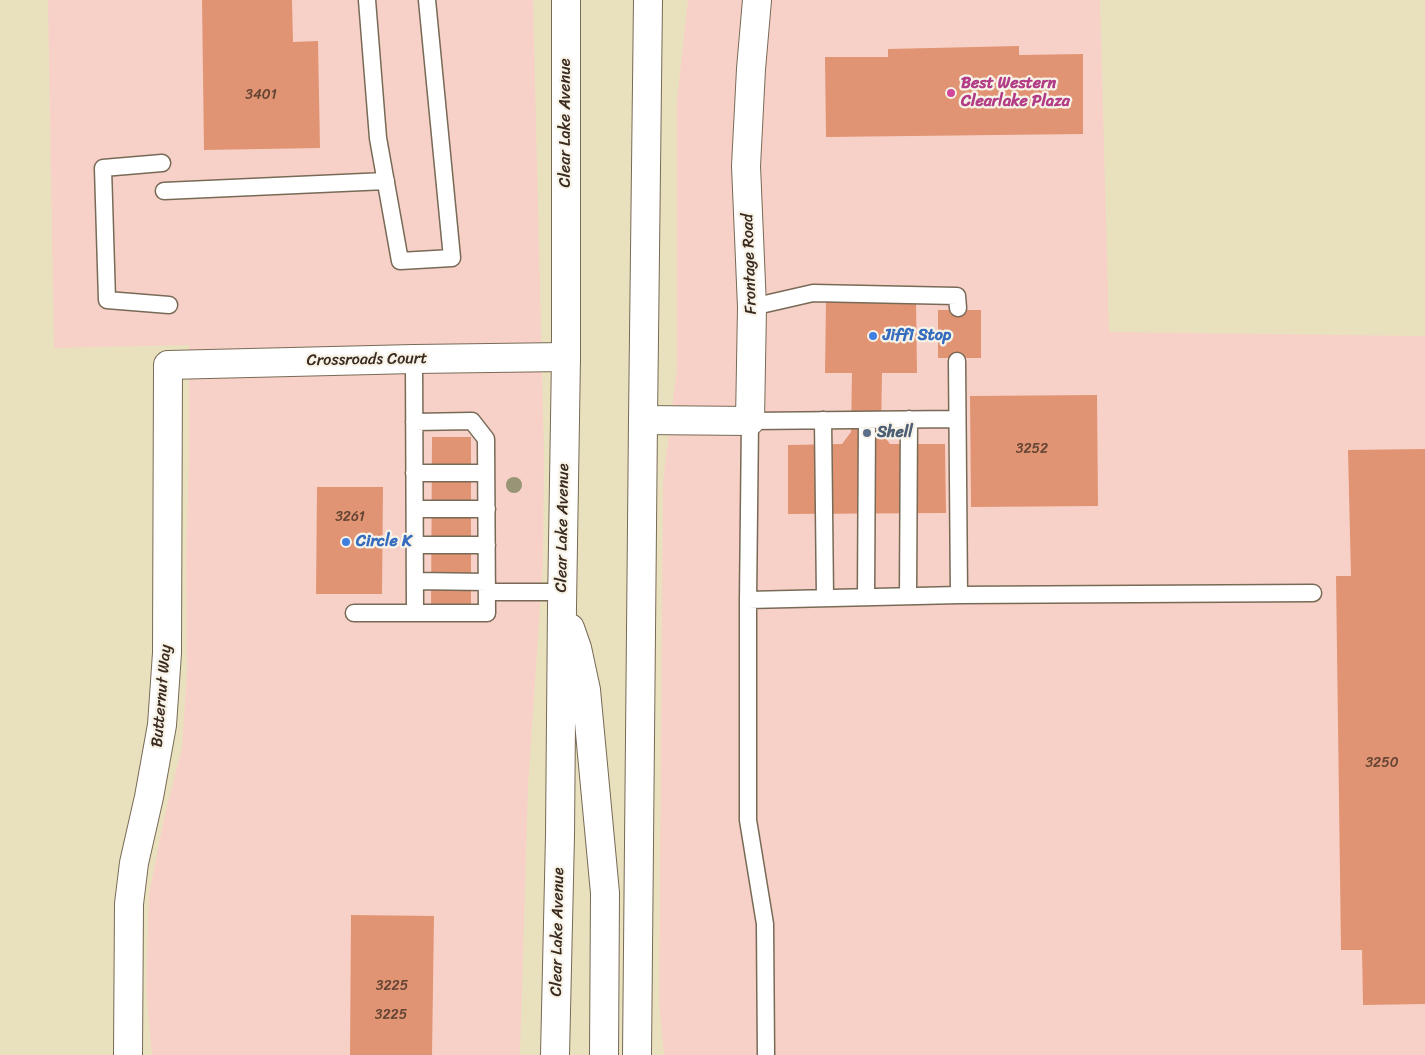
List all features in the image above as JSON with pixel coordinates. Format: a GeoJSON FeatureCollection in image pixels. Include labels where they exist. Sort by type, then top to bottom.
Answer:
{"type":"FeatureCollection","features":[{"type":"Feature","properties":{"kind":"main road","name":"Clear Lake Avenue"},"geometry":{"type":"LineString","coordinates":[[555,1055],[560,854],[566,358],[566,0]]}},
{"type":"Feature","properties":{"kind":"main road"},"geometry":{"type":"LineString","coordinates":[[637,1055],[648,0]]}},
{"type":"Feature","properties":{"kind":"main road","name":"Frontage Road"},"geometry":{"type":"LineString","coordinates":[[750,421],[752,307],[746,166],[757,0]]}},
{"type":"Feature","properties":{"kind":"main road","name":"Crossroads Court"},"geometry":{"type":"LineString","coordinates":[[168,365],[414,359],[566,358]]}},
{"type":"Feature","properties":{"kind":"main road","name":"Butternut Way"},"geometry":{"type":"LineString","coordinates":[[128,1055],[128,904],[134,863],[149,797],[163,716],[167,603],[168,365]]}},
{"type":"Feature","properties":{"kind":"main road"},"geometry":{"type":"LineString","coordinates":[[643,420],[750,421]]}},
{"type":"Feature","properties":{"kind":"main road"},"geometry":{"type":"LineString","coordinates":[[562,599],[577,648],[586,690],[605,893],[604,1055]]}},
{"type":"Feature","properties":{"kind":"lane"},"geometry":{"type":"LineString","coordinates":[[367,0],[378,138],[400,261],[452,258],[427,0]]}},
{"type":"Feature","properties":{"kind":"lane"},"geometry":{"type":"LineString","coordinates":[[162,163],[103,168],[108,300],[169,305]]}},
{"type":"Feature","properties":{"kind":"lane"},"geometry":{"type":"LineString","coordinates":[[164,191],[386,181]]}},
{"type":"Feature","properties":{"kind":"lane"},"geometry":{"type":"LineString","coordinates":[[752,307],[813,293],[957,296],[958,308]]}},
{"type":"Feature","properties":{"kind":"lane"},"geometry":{"type":"LineString","coordinates":[[414,359],[415,613]]}},
{"type":"Feature","properties":{"kind":"lane"},"geometry":{"type":"LineString","coordinates":[[957,361],[959,595]]}},
{"type":"Feature","properties":{"kind":"lane"},"geometry":{"type":"LineString","coordinates":[[908,596],[909,419]]}},
{"type":"Feature","properties":{"kind":"lane"},"geometry":{"type":"LineString","coordinates":[[766,1055],[765,924],[748,820],[750,421],[957,419]]}},
{"type":"Feature","properties":{"kind":"lane"},"geometry":{"type":"LineString","coordinates":[[823,420],[824,598]]}},
{"type":"Feature","properties":{"kind":"lane"},"geometry":{"type":"LineString","coordinates":[[866,598],[867,420]]}},
{"type":"Feature","properties":{"kind":"lane"},"geometry":{"type":"LineString","coordinates":[[354,613],[487,613],[486,439],[472,421],[414,422]]}},
{"type":"Feature","properties":{"kind":"lane"},"geometry":{"type":"LineString","coordinates":[[414,473],[486,473]]}},
{"type":"Feature","properties":{"kind":"lane"},"geometry":{"type":"LineString","coordinates":[[415,509],[487,509]]}},
{"type":"Feature","properties":{"kind":"lane"},"geometry":{"type":"LineString","coordinates":[[415,545],[487,545]]}},
{"type":"Feature","properties":{"kind":"lane"},"geometry":{"type":"LineString","coordinates":[[415,581],[487,587],[562,599]]}},
{"type":"Feature","properties":{"kind":"lane"},"geometry":{"type":"LineString","coordinates":[[748,600],[959,595],[1314,593]]}},
{"type":"Feature","properties":{"kind":"shaded area"},"geometry":{"type":"Polygon","coordinates":[[[48,0],[533,0],[544,454],[543,562],[528,786],[520,1055],[152,1055],[146,988],[149,894],[164,818],[182,748],[187,671],[186,561],[189,456],[189,345],[54,348],[48,0]]]}},
{"type":"Feature","properties":{"kind":"shaded area"},"geometry":{"type":"Polygon","coordinates":[[[688,0],[1100,0],[1109,332],[1425,336],[1425,1055],[664,1055],[659,1003],[663,482],[677,368],[677,100],[688,0]]]}},
{"type":"Feature","properties":{"kind":"building"},"geometry":{"type":"Polygon","coordinates":[[[202,0],[292,0],[293,42],[318,41],[320,148],[204,150],[202,0]]]}},
{"type":"Feature","properties":{"kind":"building"},"geometry":{"type":"Polygon","coordinates":[[[1019,46],[1019,55],[1083,54],[1083,134],[826,137],[825,57],[888,57],[888,49],[1019,46]]]}},
{"type":"Feature","properties":{"kind":"building"},"geometry":{"type":"Polygon","coordinates":[[[916,299],[917,373],[882,373],[881,432],[890,444],[945,444],[946,513],[788,514],[788,445],[842,444],[851,432],[852,373],[825,373],[826,300],[916,299]]]}},
{"type":"Feature","properties":{"kind":"building"},"geometry":{"type":"Polygon","coordinates":[[[938,310],[981,310],[981,358],[938,358],[938,310]]]}},
{"type":"Feature","properties":{"kind":"building"},"geometry":{"type":"Polygon","coordinates":[[[1097,395],[1098,506],[971,507],[970,396],[1097,395]]]}},
{"type":"Feature","properties":{"kind":"building"},"geometry":{"type":"Polygon","coordinates":[[[432,437],[471,437],[471,613],[431,613],[432,437]]]}},
{"type":"Feature","properties":{"kind":"building"},"geometry":{"type":"Polygon","coordinates":[[[1425,449],[1425,1004],[1363,1005],[1362,950],[1341,950],[1336,576],[1351,576],[1348,450],[1425,449]]]}},
{"type":"Feature","properties":{"kind":"building"},"geometry":{"type":"Polygon","coordinates":[[[317,487],[383,487],[382,594],[316,594],[317,487]]]}},
{"type":"Feature","properties":{"kind":"building"},"geometry":{"type":"Polygon","coordinates":[[[351,915],[434,916],[432,1055],[350,1055],[351,915]]]}},
{"type":"Feature","properties":{"kind":"place","name":"Best Western Clearlake Plaza"},"geometry":{"type":"Point","coordinates":[951,93]}},
{"type":"Feature","properties":{"kind":"place","name":"Jiffi Stop"},"geometry":{"type":"Point","coordinates":[873,336]}},
{"type":"Feature","properties":{"kind":"place","name":"Shell"},"geometry":{"type":"Point","coordinates":[867,433]}},
{"type":"Feature","properties":{"kind":"place","name":"Circle K"},"geometry":{"type":"Point","coordinates":[346,542]}}]}
